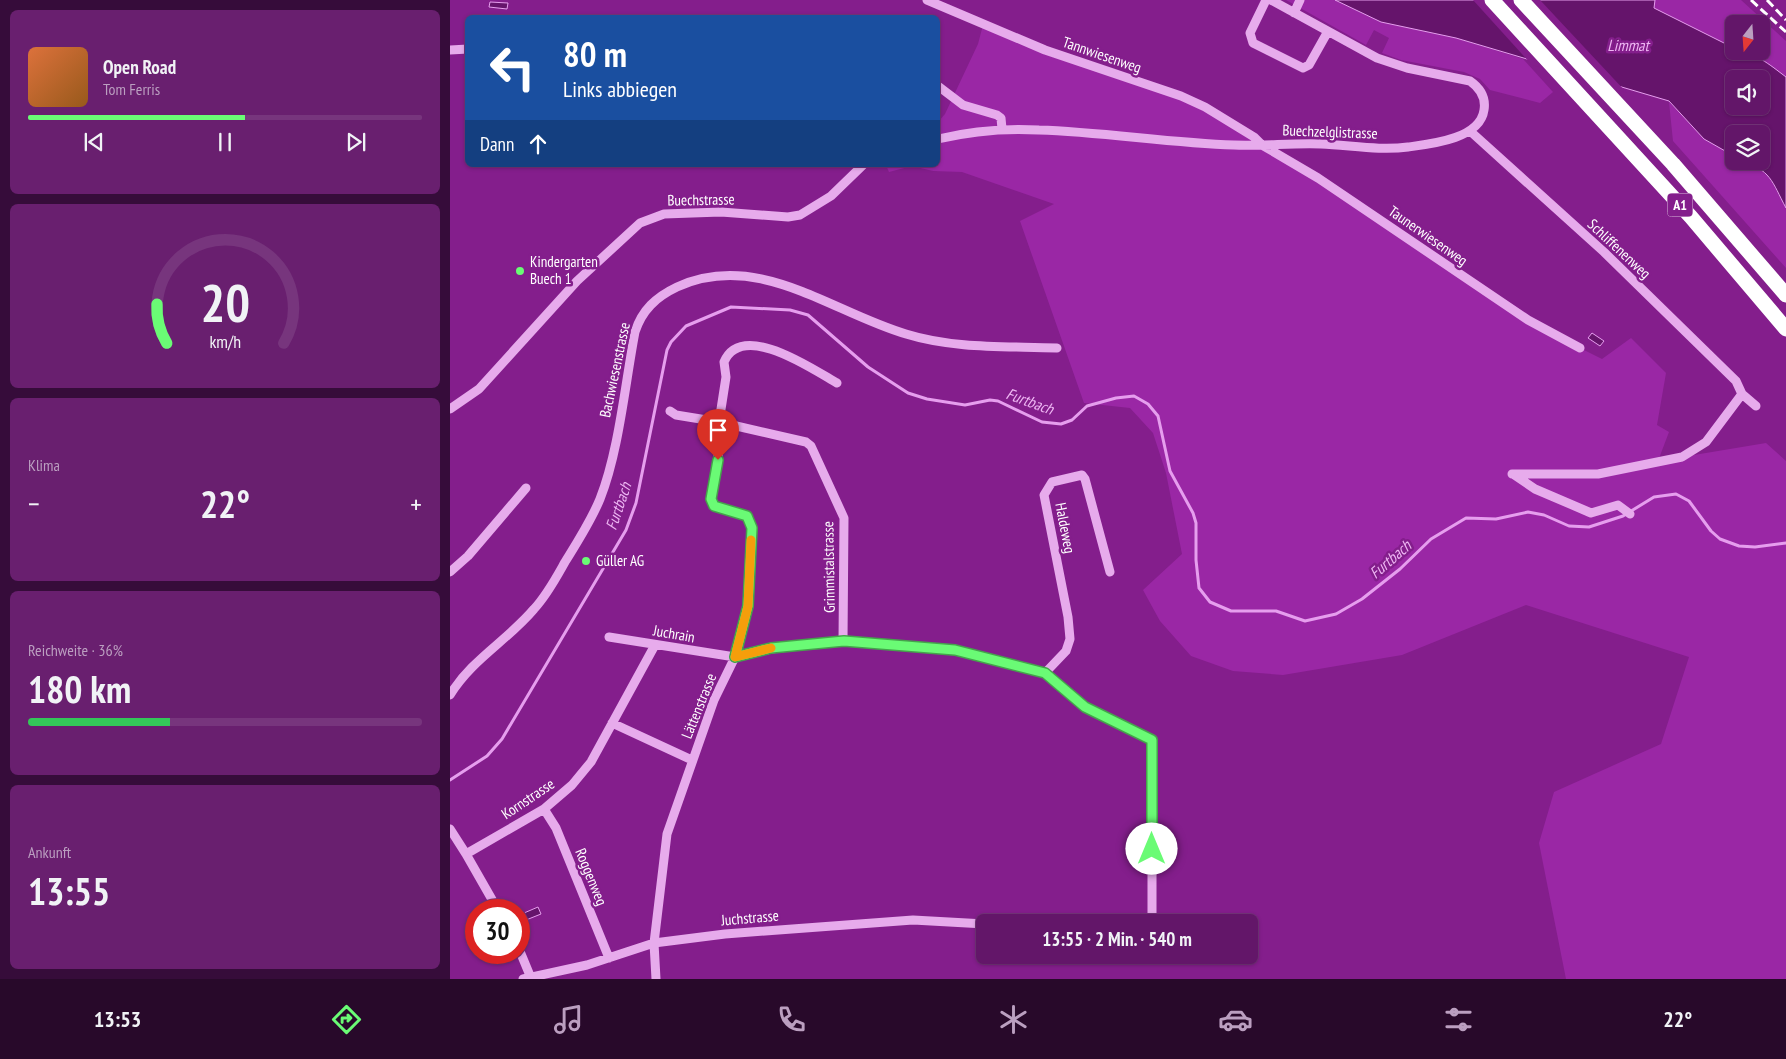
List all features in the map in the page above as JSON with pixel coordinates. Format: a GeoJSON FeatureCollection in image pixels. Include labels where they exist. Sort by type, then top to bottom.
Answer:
{"type":"FeatureCollection","features":[{"type":"Feature","properties":{"kind":"highway","name":"A1"},"geometry":{"type":"LineString","coordinates":[[1492,0],[1691,217],[1786,329]]}},
{"type":"Feature","properties":{"kind":"highway","name":"A1"},"geometry":{"type":"LineString","coordinates":[[1521,0],[1708,203],[1786,295]]}},
{"type":"Feature","properties":{"kind":"street","name":"Tannwiesenweg"},"geometry":{"type":"LineString","coordinates":[[927,0],[1045,50],[1181,96],[1248,132],[1262,145]]}},
{"type":"Feature","properties":{"kind":"street"},"geometry":{"type":"LineString","coordinates":[[1266,0],[1250,33],[1250,39],[1253,43],[1294,66],[1303,68],[1309,65],[1327,33]]}},
{"type":"Feature","properties":{"kind":"street"},"geometry":{"type":"LineString","coordinates":[[1271,0],[1327,33],[1396,66],[1470,81],[1480,92],[1484,104],[1480,122],[1470,131]]}},
{"type":"Feature","properties":{"kind":"street"},"geometry":{"type":"LineString","coordinates":[[1294,13],[1300,0]]}},
{"type":"Feature","properties":{"kind":"street"},"geometry":{"type":"LineString","coordinates":[[450,50],[465,49]]}},
{"type":"Feature","properties":{"kind":"street"},"geometry":{"type":"LineString","coordinates":[[940,88],[963,105],[997,115],[1001,118],[1002,129]]}},
{"type":"Feature","properties":{"kind":"street","name":"Buechzelglistrasse"},"geometry":{"type":"LineString","coordinates":[[940,139],[974,131],[1002,129],[1040,130],[1234,145],[1320,144],[1407,148],[1438,142],[1470,131]]}},
{"type":"Feature","properties":{"kind":"street","name":"Schliffenenweg"},"geometry":{"type":"LineString","coordinates":[[1470,131],[1611,258],[1736,381],[1742,394],[1756,406]]}},
{"type":"Feature","properties":{"kind":"street","name":"Taunerwiesenweg"},"geometry":{"type":"LineString","coordinates":[[1262,145],[1318,178],[1528,320],[1580,348]]}},
{"type":"Feature","properties":{"kind":"street","name":"Buechstrasse"},"geometry":{"type":"LineString","coordinates":[[450,409],[475,393],[577,281],[640,223],[664,214],[721,212],[788,217],[800,215],[831,196],[861,167]]}},
{"type":"Feature","properties":{"kind":"street","name":"Bachwiesenstrasse"},"geometry":{"type":"LineString","coordinates":[[450,695],[466,672],[535,608],[592,517],[605,485],[612,456],[634,332],[643,313],[658,297],[680,286],[719,274],[760,277],[839,306],[907,334],[947,343],[1057,348]]}},
{"type":"Feature","properties":{"kind":"street"},"geometry":{"type":"LineString","coordinates":[[670,411],[676,415],[719,422],[726,377],[724,362],[730,352],[744,346],[771,348],[837,383]]}},
{"type":"Feature","properties":{"kind":"street"},"geometry":{"type":"LineString","coordinates":[[1628,511],[1618,506],[1607,507],[1591,513],[1535,489],[1512,474],[1598,474],[1682,457],[1699,448],[1742,394]]}},
{"type":"Feature","properties":{"kind":"street","name":"Grimmistalstrasse"},"geometry":{"type":"LineString","coordinates":[[719,422],[806,442],[811,446],[844,518],[844,641]]}},
{"type":"Feature","properties":{"kind":"street","name":"Lättenstrasse"},"geometry":{"type":"LineString","coordinates":[[656,979],[654,943],[667,834],[714,700],[735,657],[748,606],[752,528],[747,516],[714,506],[711,499],[718,460],[719,422]]}},
{"type":"Feature","properties":{"kind":"street","name":"Haldeweg"},"geometry":{"type":"LineString","coordinates":[[1045,673],[1066,651],[1070,639],[1068,617],[1044,495],[1052,482],[1082,475],[1085,479],[1093,502],[1110,572]]}},
{"type":"Feature","properties":{"kind":"street"},"geometry":{"type":"LineString","coordinates":[[450,572],[468,556],[526,488]]}},
{"type":"Feature","properties":{"kind":"street","name":"Juchrain"},"geometry":{"type":"LineString","coordinates":[[608,637],[735,657]]}},
{"type":"Feature","properties":{"kind":"street"},"geometry":{"type":"LineString","coordinates":[[735,657],[771,648],[844,641],[955,650],[1045,673],[1097,714],[1152,740],[1152,914]]}},
{"type":"Feature","properties":{"kind":"street","name":"Kornstrasse"},"geometry":{"type":"LineString","coordinates":[[466,854],[544,809],[572,785],[591,762],[655,645]]}},
{"type":"Feature","properties":{"kind":"street"},"geometry":{"type":"LineString","coordinates":[[612,723],[692,760]]}},
{"type":"Feature","properties":{"kind":"street","name":"Roggenweg"},"geometry":{"type":"LineString","coordinates":[[544,809],[556,828],[609,958]]}},
{"type":"Feature","properties":{"kind":"street"},"geometry":{"type":"LineString","coordinates":[[450,829],[492,899]]}},
{"type":"Feature","properties":{"kind":"street","name":"Juchstrasse"},"geometry":{"type":"LineString","coordinates":[[527,978],[609,958],[654,943],[725,934],[914,920],[976,923]]}},
{"type":"Feature","properties":{"kind":"street"},"geometry":{"type":"LineString","coordinates":[[523,964],[527,978]]}},
{"type":"Feature","properties":{"kind":"shaded area"},"geometry":{"type":"Polygon","coordinates":[[[1286,0],[1335,0],[1381,22],[1456,38],[1523,59],[1553,92],[1540,103],[1490,90],[1480,79],[1464,72],[1401,60],[1382,53],[1389,38],[1374,30],[1366,45],[1286,0]]]}},
{"type":"Feature","properties":{"kind":"shaded area"},"geometry":{"type":"Polygon","coordinates":[[[1655,0],[1741,0],[1757,15],[1725,15],[1725,44],[1653,8],[1655,0]]]}},
{"type":"Feature","properties":{"kind":"shaded area"},"geometry":{"type":"Polygon","coordinates":[[[983,25],[1205,107],[1580,348],[1602,359],[1631,338],[1666,373],[1657,425],[1669,432],[1658,461],[1766,443],[1786,461],[1786,979],[1566,979],[1539,843],[1554,792],[1661,744],[1689,657],[1526,605],[1402,655],[1283,675],[1233,671],[1191,656],[1160,621],[1143,590],[1182,554],[1166,473],[1153,433],[1130,408],[1084,403],[1020,221],[1054,204],[962,172],[933,171],[916,167],[940,167],[940,120],[945,114],[978,44],[983,25]]]}},
{"type":"Feature","properties":{"kind":"shaded area"},"geometry":{"type":"Polygon","coordinates":[[[1770,26],[1786,41],[1786,77],[1762,60],[1770,60],[1770,26]]]}},
{"type":"Feature","properties":{"kind":"shaded area"},"geometry":{"type":"Polygon","coordinates":[[[1669,102],[1704,139],[1725,151],[1725,170],[1762,170],[1768,175],[1786,208],[1786,268],[1673,141],[1669,102]]]}},
{"type":"Feature","properties":{"kind":"shaded area"},"geometry":{"type":"Polygon","coordinates":[[[887,167],[908,167],[889,172],[887,167]]]}},
{"type":"Feature","properties":{"kind":"water","name":"Limmat"},"geometry":{"type":"Polygon","coordinates":[[[1335,0],[1655,0],[1654,8],[1725,44],[1725,60],[1762,60],[1786,77],[1786,208],[1769,178],[1760,170],[1770,170],[1770,125],[1725,125],[1725,151],[1704,139],[1669,101],[1456,38],[1381,22],[1335,0]]]}},
{"type":"Feature","properties":{"kind":"water"},"geometry":{"type":"Polygon","coordinates":[[[490,2],[508,3],[507,9],[489,7],[490,2]]]}},
{"type":"Feature","properties":{"kind":"water"},"geometry":{"type":"Polygon","coordinates":[[[1592,333],[1604,341],[1600,346],[1588,338],[1592,333]]]}},
{"type":"Feature","properties":{"kind":"water"},"geometry":{"type":"Polygon","coordinates":[[[538,907],[541,914],[530,918],[530,910],[538,907]]]}},
{"type":"Feature","properties":{"kind":"pier"},"geometry":{"type":"Polygon","coordinates":[[[1473,0],[1540,0],[1627,93],[1532,65],[1473,0]]]}},
{"type":"Feature","properties":{"kind":"waterway","name":"Furtbach"},"geometry":{"type":"LineString","coordinates":[[450,780],[487,756],[502,739],[626,530],[636,503],[667,350],[671,342],[686,326],[731,307],[790,310],[808,315],[868,367],[908,393],[927,399],[965,405],[990,400],[998,401],[1042,422],[1061,424],[1072,420],[1087,406],[1116,398],[1134,396],[1148,404],[1158,416],[1170,471],[1193,513],[1196,523],[1196,560],[1199,588],[1210,602],[1231,611],[1276,611],[1305,621],[1336,614],[1362,599],[1400,569],[1431,539],[1466,518],[1496,519],[1528,512],[1544,515],[1569,526],[1589,527],[1623,516],[1654,497],[1676,494],[1689,501],[1711,531],[1720,539],[1739,546],[1755,547],[1786,543]]}},
{"type":"Feature","properties":{"kind":"railway"},"geometry":{"type":"LineString","coordinates":[[1751,0],[1786,32]]}},
{"type":"Feature","properties":{"kind":"railway"},"geometry":{"type":"LineString","coordinates":[[1767,0],[1786,20]]}},
{"type":"Feature","properties":{"kind":"slow traffic"},"geometry":{"type":"LineString","coordinates":[[751,540],[748,606],[735,657],[771,648]]}},
{"type":"Feature","properties":{"kind":"place","name":"Kindergarten Buech 1"},"geometry":{"type":"Point","coordinates":[520,271]}},
{"type":"Feature","properties":{"kind":"place","name":"Güller AG"},"geometry":{"type":"Point","coordinates":[586,561]}},
{"type":"Feature","properties":{"kind":"route"},"geometry":{"type":"LineString","coordinates":[[718,460],[711,499],[714,506],[747,516],[752,528],[748,606],[735,657],[771,648],[844,641],[955,650],[1045,673],[1085,707],[1152,740],[1152,849]]}}]}
